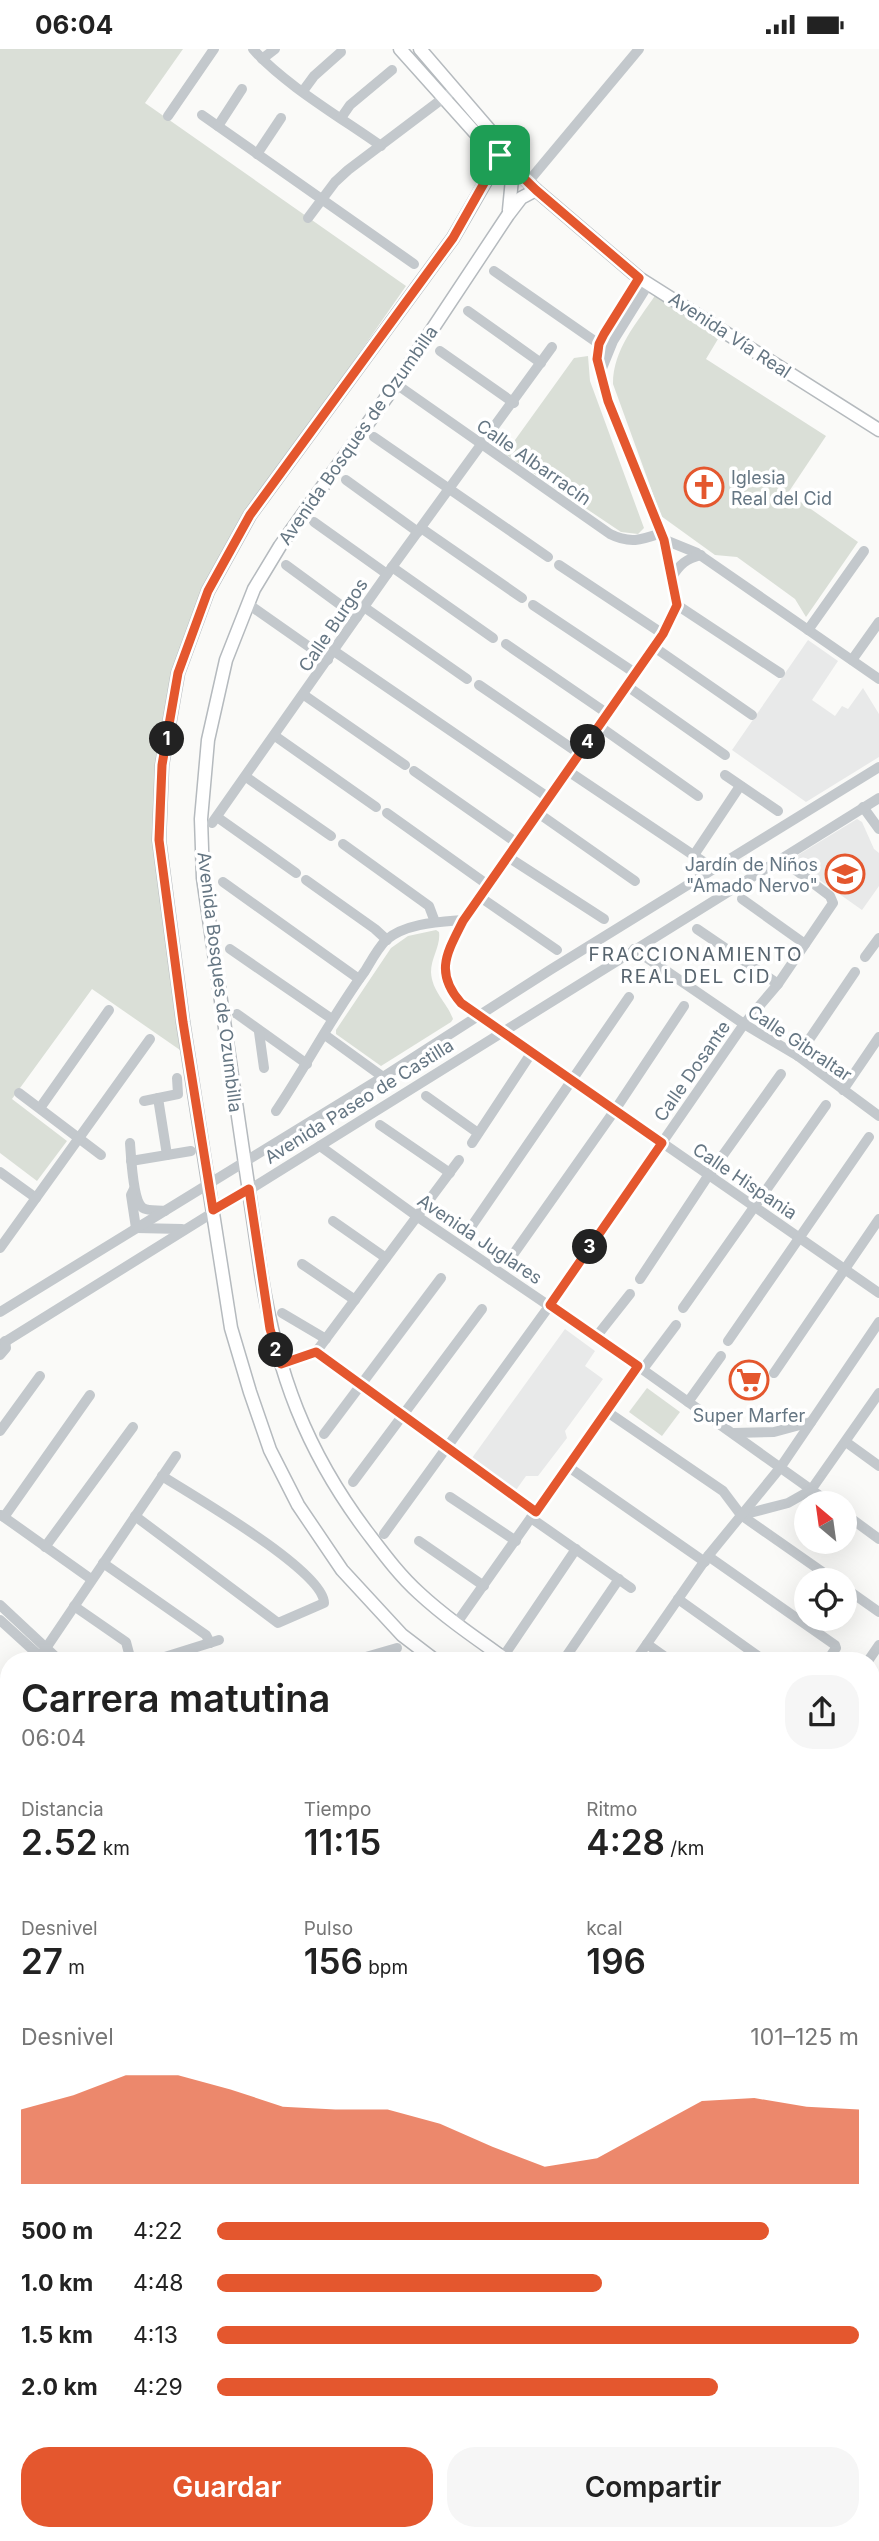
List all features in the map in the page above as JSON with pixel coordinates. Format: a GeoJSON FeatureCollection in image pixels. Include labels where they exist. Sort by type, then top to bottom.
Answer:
{"type":"FeatureCollection","features":[{"type":"Feature","properties":{"kind":"main road","name":"Avenida Vía Real"},"geometry":{"type":"LineString","coordinates":[[400,49],[486,145],[499,150]]}},
{"type":"Feature","properties":{"kind":"main road","name":"Avenida Vía Real"},"geometry":{"type":"LineString","coordinates":[[420,49],[493,134],[499,150],[510,165],[644,281],[879,430]]}},
{"type":"Feature","properties":{"kind":"main road","name":"Avenida Bosques de Ozumbilla"},"geometry":{"type":"LineString","coordinates":[[424,1652],[402,1635],[342,1570],[298,1505],[270,1450],[231,1328],[181,1009],[159,840],[162,765],[178,673],[208,591],[250,515],[453,238],[499,150]]}},
{"type":"Feature","properties":{"kind":"main road","name":"Avenida Bosques de Ozumbilla"},"geometry":{"type":"LineString","coordinates":[[508,215],[512,197],[510,165]]}},
{"type":"Feature","properties":{"kind":"main road","name":"Avenida Bosques de Ozumbilla"},"geometry":{"type":"LineString","coordinates":[[495,1652],[417,1592],[385,1557],[349,1508],[317,1456],[290,1395],[270,1329],[203,878],[201,819],[208,740],[226,660],[254,589],[280,546],[396,384],[508,215],[532,186]]}},
{"type":"Feature","properties":{"kind":"street"},"geometry":{"type":"LineString","coordinates":[[169,116],[214,49]]}},
{"type":"Feature","properties":{"kind":"street"},"geometry":{"type":"LineString","coordinates":[[253,49],[303,91],[381,146]]}},
{"type":"Feature","properties":{"kind":"street"},"geometry":{"type":"LineString","coordinates":[[262,59],[275,49]]}},
{"type":"Feature","properties":{"kind":"street"},"geometry":{"type":"LineString","coordinates":[[532,186],[639,49]]}},
{"type":"Feature","properties":{"kind":"street"},"geometry":{"type":"LineString","coordinates":[[303,91],[314,76],[341,52]]}},
{"type":"Feature","properties":{"kind":"street"},"geometry":{"type":"LineString","coordinates":[[341,118],[349,105],[392,70]]}},
{"type":"Feature","properties":{"kind":"street"},"geometry":{"type":"LineString","coordinates":[[218,126],[242,89]]}},
{"type":"Feature","properties":{"kind":"street"},"geometry":{"type":"LineString","coordinates":[[308,218],[348,170],[454,90]]}},
{"type":"Feature","properties":{"kind":"street"},"geometry":{"type":"LineString","coordinates":[[202,115],[414,264]]}},
{"type":"Feature","properties":{"kind":"street"},"geometry":{"type":"LineString","coordinates":[[257,154],[281,118]]}},
{"type":"Feature","properties":{"kind":"street"},"geometry":{"type":"LineString","coordinates":[[494,271],[599,344]]}},
{"type":"Feature","properties":{"kind":"street"},"geometry":{"type":"LineString","coordinates":[[600,374],[628,308],[644,281]]}},
{"type":"Feature","properties":{"kind":"street"},"geometry":{"type":"LineString","coordinates":[[628,308],[604,334],[599,344],[597,359],[600,374],[663,536],[677,605],[780,673]]}},
{"type":"Feature","properties":{"kind":"street"},"geometry":{"type":"LineString","coordinates":[[468,311],[541,363]]}},
{"type":"Feature","properties":{"kind":"street"},"geometry":{"type":"LineString","coordinates":[[604,334],[613,341]]}},
{"type":"Feature","properties":{"kind":"street","name":"Calle Burgos"},"geometry":{"type":"LineString","coordinates":[[296,873],[215,820],[389,570],[514,403],[552,347]]}},
{"type":"Feature","properties":{"kind":"street"},"geometry":{"type":"LineString","coordinates":[[440,351],[514,403]]}},
{"type":"Feature","properties":{"kind":"street","name":"Calle Albarracín"},"geometry":{"type":"LineString","coordinates":[[396,384],[610,534],[623,541],[636,542],[663,536]]}},
{"type":"Feature","properties":{"kind":"street"},"geometry":{"type":"LineString","coordinates":[[373,437],[548,557]]}},
{"type":"Feature","properties":{"kind":"street"},"geometry":{"type":"LineString","coordinates":[[346,480],[522,598]]}},
{"type":"Feature","properties":{"kind":"street"},"geometry":{"type":"LineString","coordinates":[[314,522],[493,638]]}},
{"type":"Feature","properties":{"kind":"street"},"geometry":{"type":"LineString","coordinates":[[663,536],[701,555],[879,679]]}},
{"type":"Feature","properties":{"kind":"street"},"geometry":{"type":"LineString","coordinates":[[808,630],[864,551]]}},
{"type":"Feature","properties":{"kind":"street"},"geometry":{"type":"LineString","coordinates":[[672,576],[689,558],[701,555]]}},
{"type":"Feature","properties":{"kind":"street"},"geometry":{"type":"LineString","coordinates":[[286,565],[357,617]]}},
{"type":"Feature","properties":{"kind":"street"},"geometry":{"type":"LineString","coordinates":[[559,565],[663,634]]}},
{"type":"Feature","properties":{"kind":"street"},"geometry":{"type":"LineString","coordinates":[[248,604],[328,660]]}},
{"type":"Feature","properties":{"kind":"street"},"geometry":{"type":"LineString","coordinates":[[533,605],[635,673]]}},
{"type":"Feature","properties":{"kind":"street","name":"Calle Hispania"},"geometry":{"type":"LineString","coordinates":[[677,605],[663,634],[463,921],[444,967],[451,991],[478,1016],[879,1293]]}},
{"type":"Feature","properties":{"kind":"street"},"geometry":{"type":"LineString","coordinates":[[363,607],[467,679]]}},
{"type":"Feature","properties":{"kind":"street"},"geometry":{"type":"LineString","coordinates":[[852,660],[879,622]]}},
{"type":"Feature","properties":{"kind":"street"},"geometry":{"type":"LineString","coordinates":[[506,645],[608,714]]}},
{"type":"Feature","properties":{"kind":"street"},"geometry":{"type":"LineString","coordinates":[[654,647],[752,715]]}},
{"type":"Feature","properties":{"kind":"street"},"geometry":{"type":"LineString","coordinates":[[334,651],[549,798]]}},
{"type":"Feature","properties":{"kind":"street"},"geometry":{"type":"LineString","coordinates":[[479,685],[580,754]]}},
{"type":"Feature","properties":{"kind":"street"},"geometry":{"type":"LineString","coordinates":[[627,686],[724,755]]}},
{"type":"Feature","properties":{"kind":"street"},"geometry":{"type":"LineString","coordinates":[[303,695],[517,843]]}},
{"type":"Feature","properties":{"kind":"street"},"geometry":{"type":"LineString","coordinates":[[599,726],[698,796]]}},
{"type":"Feature","properties":{"kind":"street"},"geometry":{"type":"LineString","coordinates":[[275,736],[376,807]]}},
{"type":"Feature","properties":{"kind":"street","name":"Avenida Paseo de Castilla"},"geometry":{"type":"LineString","coordinates":[[0,1312],[879,767]]}},
{"type":"Feature","properties":{"kind":"street"},"geometry":{"type":"LineString","coordinates":[[568,771],[714,869]]}},
{"type":"Feature","properties":{"kind":"street"},"geometry":{"type":"LineString","coordinates":[[725,775],[778,811]]}},
{"type":"Feature","properties":{"kind":"street"},"geometry":{"type":"LineString","coordinates":[[246,777],[331,837]]}},
{"type":"Feature","properties":{"kind":"street"},"geometry":{"type":"LineString","coordinates":[[694,855],[740,786]]}},
{"type":"Feature","properties":{"kind":"street","name":"Avenida Paseo de Castilla"},"geometry":{"type":"LineString","coordinates":[[3,1343],[879,798]]}},
{"type":"Feature","properties":{"kind":"street"},"geometry":{"type":"LineString","coordinates":[[863,807],[879,829]]}},
{"type":"Feature","properties":{"kind":"street"},"geometry":{"type":"LineString","coordinates":[[538,813],[635,881]]}},
{"type":"Feature","properties":{"kind":"street"},"geometry":{"type":"LineString","coordinates":[[387,814],[488,885]]}},
{"type":"Feature","properties":{"kind":"street"},"geometry":{"type":"LineString","coordinates":[[343,844],[429,906],[435,922]]}},
{"type":"Feature","properties":{"kind":"street"},"geometry":{"type":"LineString","coordinates":[[508,857],[604,919]]}},
{"type":"Feature","properties":{"kind":"street","name":"Calle Dosante"},"geometry":{"type":"LineString","coordinates":[[384,1534],[550,1305],[744,1024],[778,983],[833,903],[832,899],[793,868]]}},
{"type":"Feature","properties":{"kind":"street"},"geometry":{"type":"LineString","coordinates":[[306,880],[387,940]]}},
{"type":"Feature","properties":{"kind":"street"},"geometry":{"type":"LineString","coordinates":[[223,882],[359,979]]}},
{"type":"Feature","properties":{"kind":"street"},"geometry":{"type":"LineString","coordinates":[[480,897],[557,950]]}},
{"type":"Feature","properties":{"kind":"street"},"geometry":{"type":"LineString","coordinates":[[742,899],[805,944]]}},
{"type":"Feature","properties":{"kind":"street"},"geometry":{"type":"LineString","coordinates":[[275,1111],[307,1065],[332,1019],[387,940],[407,929],[435,922],[463,921]]}},
{"type":"Feature","properties":{"kind":"street"},"geometry":{"type":"LineString","coordinates":[[697,929],[778,983]]}},
{"type":"Feature","properties":{"kind":"street"},"geometry":{"type":"LineString","coordinates":[[865,957],[879,938]]}},
{"type":"Feature","properties":{"kind":"street"},"geometry":{"type":"LineString","coordinates":[[230,949],[332,1019]]}},
{"type":"Feature","properties":{"kind":"street","name":"Calle Gibraltar"},"geometry":{"type":"LineString","coordinates":[[635,949],[744,1024],[798,1056],[879,1116]]}},
{"type":"Feature","properties":{"kind":"street"},"geometry":{"type":"LineString","coordinates":[[798,1056],[855,972]]}},
{"type":"Feature","properties":{"kind":"street"},"geometry":{"type":"LineString","coordinates":[[471,1227],[629,997]]}},
{"type":"Feature","properties":{"kind":"street"},"geometry":{"type":"LineString","coordinates":[[512,1256],[615,1110],[684,1006]]}},
{"type":"Feature","properties":{"kind":"street"},"geometry":{"type":"LineString","coordinates":[[40,1108],[109,1010]]}},
{"type":"Feature","properties":{"kind":"street"},"geometry":{"type":"LineString","coordinates":[[237,1014],[307,1065]]}},
{"type":"Feature","properties":{"kind":"street"},"geometry":{"type":"LineString","coordinates":[[260,1032],[264,1068]]}},
{"type":"Feature","properties":{"kind":"street"},"geometry":{"type":"LineString","coordinates":[[324,1035],[383,1077]]}},
{"type":"Feature","properties":{"kind":"street"},"geometry":{"type":"LineString","coordinates":[[843,1090],[879,1037]]}},
{"type":"Feature","properties":{"kind":"street"},"geometry":{"type":"LineString","coordinates":[[0,1248],[150,1039]]}},
{"type":"Feature","properties":{"kind":"street"},"geometry":{"type":"LineString","coordinates":[[472,1143],[532,1052]]}},
{"type":"Feature","properties":{"kind":"street"},"geometry":{"type":"LineString","coordinates":[[640,1279],[708,1176],[781,1074]]}},
{"type":"Feature","properties":{"kind":"street"},"geometry":{"type":"LineString","coordinates":[[144,1101],[178,1094],[177,1079]]}},
{"type":"Feature","properties":{"kind":"street"},"geometry":{"type":"LineString","coordinates":[[19,1093],[101,1154]]}},
{"type":"Feature","properties":{"kind":"street"},"geometry":{"type":"LineString","coordinates":[[426,1096],[478,1133]]}},
{"type":"Feature","properties":{"kind":"street"},"geometry":{"type":"LineString","coordinates":[[158,1098],[167,1155]]}},
{"type":"Feature","properties":{"kind":"street"},"geometry":{"type":"LineString","coordinates":[[683,1308],[826,1105]]}},
{"type":"Feature","properties":{"kind":"street"},"geometry":{"type":"LineString","coordinates":[[380,1125],[450,1173]]}},
{"type":"Feature","properties":{"kind":"street"},"geometry":{"type":"LineString","coordinates":[[728,1341],[869,1137]]}},
{"type":"Feature","properties":{"kind":"street"},"geometry":{"type":"LineString","coordinates":[[130,1143],[134,1189],[131,1195],[137,1209],[136,1228],[183,1229]]}},
{"type":"Feature","properties":{"kind":"street","name":"Avenida Juglares"},"geometry":{"type":"LineString","coordinates":[[320,1146],[811,1490]]}},
{"type":"Feature","properties":{"kind":"street"},"geometry":{"type":"LineString","coordinates":[[131,1161],[191,1151]]}},
{"type":"Feature","properties":{"kind":"street"},"geometry":{"type":"LineString","coordinates":[[281,1364],[316,1352],[459,1160]]}},
{"type":"Feature","properties":{"kind":"street"},"geometry":{"type":"LineString","coordinates":[[0,1172],[36,1198]]}},
{"type":"Feature","properties":{"kind":"street"},"geometry":{"type":"LineString","coordinates":[[137,1209],[165,1211]]}},
{"type":"Feature","properties":{"kind":"street"},"geometry":{"type":"LineString","coordinates":[[774,1373],[879,1219]]}},
{"type":"Feature","properties":{"kind":"street"},"geometry":{"type":"LineString","coordinates":[[333,1221],[386,1258]]}},
{"type":"Feature","properties":{"kind":"street"},"geometry":{"type":"LineString","coordinates":[[302,1264],[355,1300]]}},
{"type":"Feature","properties":{"kind":"street"},"geometry":{"type":"LineString","coordinates":[[324,1434],[440,1278]]}},
{"type":"Feature","properties":{"kind":"street"},"geometry":{"type":"LineString","coordinates":[[596,1337],[630,1294]]}},
{"type":"Feature","properties":{"kind":"street"},"geometry":{"type":"LineString","coordinates":[[354,1482],[482,1309]]}},
{"type":"Feature","properties":{"kind":"street"},"geometry":{"type":"LineString","coordinates":[[282,1313],[326,1339]]}},
{"type":"Feature","properties":{"kind":"street"},"geometry":{"type":"LineString","coordinates":[[641,1652],[707,1559],[780,1468],[879,1322]]}},
{"type":"Feature","properties":{"kind":"street"},"geometry":{"type":"LineString","coordinates":[[456,1624],[606,1411],[676,1325]]}},
{"type":"Feature","properties":{"kind":"street"},"geometry":{"type":"LineString","coordinates":[[0,1355],[6,1348],[3,1343]]}},
{"type":"Feature","properties":{"kind":"street"},"geometry":{"type":"LineString","coordinates":[[316,1352],[631,1588]]}},
{"type":"Feature","properties":{"kind":"street"},"geometry":{"type":"LineString","coordinates":[[688,1402],[721,1356]]}},
{"type":"Feature","properties":{"kind":"street"},"geometry":{"type":"LineString","coordinates":[[0,1431],[40,1376]]}},
{"type":"Feature","properties":{"kind":"street"},"geometry":{"type":"LineString","coordinates":[[741,1515],[788,1503],[811,1490],[879,1393]]}},
{"type":"Feature","properties":{"kind":"street"},"geometry":{"type":"LineString","coordinates":[[90,1395],[2,1515],[91,1579]]}},
{"type":"Feature","properties":{"kind":"street"},"geometry":{"type":"LineString","coordinates":[[606,1411],[723,1491],[741,1515],[817,1568]]}},
{"type":"Feature","properties":{"kind":"street"},"geometry":{"type":"LineString","coordinates":[[733,1433],[774,1432],[811,1422]]}},
{"type":"Feature","properties":{"kind":"street"},"geometry":{"type":"LineString","coordinates":[[45,1547],[133,1427]]}},
{"type":"Feature","properties":{"kind":"street"},"geometry":{"type":"LineString","coordinates":[[846,1442],[879,1466]]}},
{"type":"Feature","properties":{"kind":"street"},"geometry":{"type":"LineString","coordinates":[[46,1652],[91,1579],[176,1456]]}},
{"type":"Feature","properties":{"kind":"street"},"geometry":{"type":"LineString","coordinates":[[567,1466],[835,1645],[833,1652]]}},
{"type":"Feature","properties":{"kind":"street"},"geometry":{"type":"LineString","coordinates":[[135,1516],[278,1623],[324,1603],[322,1592],[290,1559],[162,1476]]}},
{"type":"Feature","properties":{"kind":"street"},"geometry":{"type":"LineString","coordinates":[[450,1497],[516,1541]]}},
{"type":"Feature","properties":{"kind":"street"},"geometry":{"type":"LineString","coordinates":[[858,1524],[879,1539]]}},
{"type":"Feature","properties":{"kind":"street"},"geometry":{"type":"LineString","coordinates":[[419,1541],[484,1587]]}},
{"type":"Feature","properties":{"kind":"street"},"geometry":{"type":"LineString","coordinates":[[510,1652],[576,1549]]}},
{"type":"Feature","properties":{"kind":"street"},"geometry":{"type":"LineString","coordinates":[[103,1563],[214,1641],[180,1652]]}},
{"type":"Feature","properties":{"kind":"street"},"geometry":{"type":"LineString","coordinates":[[569,1652],[619,1579]]}},
{"type":"Feature","properties":{"kind":"street"},"geometry":{"type":"LineString","coordinates":[[857,1596],[879,1612]]}},
{"type":"Feature","properties":{"kind":"street"},"geometry":{"type":"LineString","coordinates":[[678,1599],[752,1652]]}},
{"type":"Feature","properties":{"kind":"street"},"geometry":{"type":"LineString","coordinates":[[0,1605],[41,1652]]}},
{"type":"Feature","properties":{"kind":"street"},"geometry":{"type":"LineString","coordinates":[[74,1606],[126,1642],[129,1652]]}},
{"type":"Feature","properties":{"kind":"street"},"geometry":{"type":"LineString","coordinates":[[0,1620],[40,1652]]}},
{"type":"Feature","properties":{"kind":"street"},"geometry":{"type":"LineString","coordinates":[[647,1644],[658,1652]]}},
{"type":"Feature","properties":{"kind":"street"},"geometry":{"type":"LineString","coordinates":[[388,1652],[397,1648]]}},
{"type":"Feature","properties":{"kind":"shaded area"},"geometry":{"type":"Polygon","coordinates":[[[0,49],[183,49],[145,103],[406,286],[233,535],[177,665],[162,726],[154,779],[154,832],[158,885],[180,1050],[92,989],[12,1099],[67,1141],[37,1181],[0,1153],[0,49]]]}},
{"type":"Feature","properties":{"kind":"shaded area"},"geometry":{"type":"Polygon","coordinates":[[[656,294],[718,339],[706,359],[826,436],[788,493],[858,542],[806,617],[795,599],[737,557],[715,555],[661,516],[613,384],[617,359],[622,348],[656,294]]]}},
{"type":"Feature","properties":{"kind":"shaded area"},"geometry":{"type":"Polygon","coordinates":[[[588,356],[590,381],[644,528],[638,534],[621,532],[505,454],[574,358],[588,356]]]}},
{"type":"Feature","properties":{"kind":"shaded area"},"geometry":{"type":"Polygon","coordinates":[[[808,640],[838,661],[812,700],[835,716],[842,706],[848,709],[863,688],[879,714],[879,757],[806,802],[732,750],[808,640]]]}},
{"type":"Feature","properties":{"kind":"shaded area","name":"Jardín de Niños \"Amado Nervo\""},"geometry":{"type":"Polygon","coordinates":[[[857,819],[862,822],[874,849],[879,853],[879,886],[862,910],[794,862],[798,855],[857,819]]]}},
{"type":"Feature","properties":{"kind":"shaded area"},"geometry":{"type":"Polygon","coordinates":[[[436,930],[439,937],[431,967],[432,979],[453,1019],[381,1066],[336,1034],[336,1030],[391,948],[408,936],[436,930]]]}},
{"type":"Feature","properties":{"kind":"shaded area"},"geometry":{"type":"Polygon","coordinates":[[[565,1329],[595,1351],[585,1366],[603,1379],[565,1431],[567,1438],[538,1476],[526,1476],[516,1490],[472,1458],[565,1329]]]}},
{"type":"Feature","properties":{"kind":"shaded area"},"geometry":{"type":"Polygon","coordinates":[[[647,1388],[680,1412],[662,1436],[629,1412],[647,1388]]]}},
{"type":"Feature","properties":{"kind":"place","name":"Iglesia Real del Cid"},"geometry":{"type":"Point","coordinates":[704,487]}},
{"type":"Feature","properties":{"kind":"place","name":"Jardín de Niños \"Amado Nervo\""},"geometry":{"type":"Point","coordinates":[845,874]}},
{"type":"Feature","properties":{"kind":"place","name":"Super Marfer"},"geometry":{"type":"Point","coordinates":[749,1380]}},
{"type":"Feature","properties":{"kind":"district","name":"FRACCIONAMIENTO REAL DEL CID"},"geometry":{"type":"Point","coordinates":[696,965]}},
{"type":"Feature","properties":{"kind":"route"},"geometry":{"type":"LineString","coordinates":[[500,155],[536,190],[639,278],[604,334],[599,344],[597,359],[608,401],[664,540],[677,605],[663,634],[463,921],[444,967],[451,991],[461,1003],[662,1143],[550,1305],[638,1366],[536,1512],[316,1352],[281,1364],[270,1329],[249,1189],[213,1210],[183,1022],[159,840],[162,765],[178,673],[208,591],[250,515],[453,238],[500,155]]}}]}
